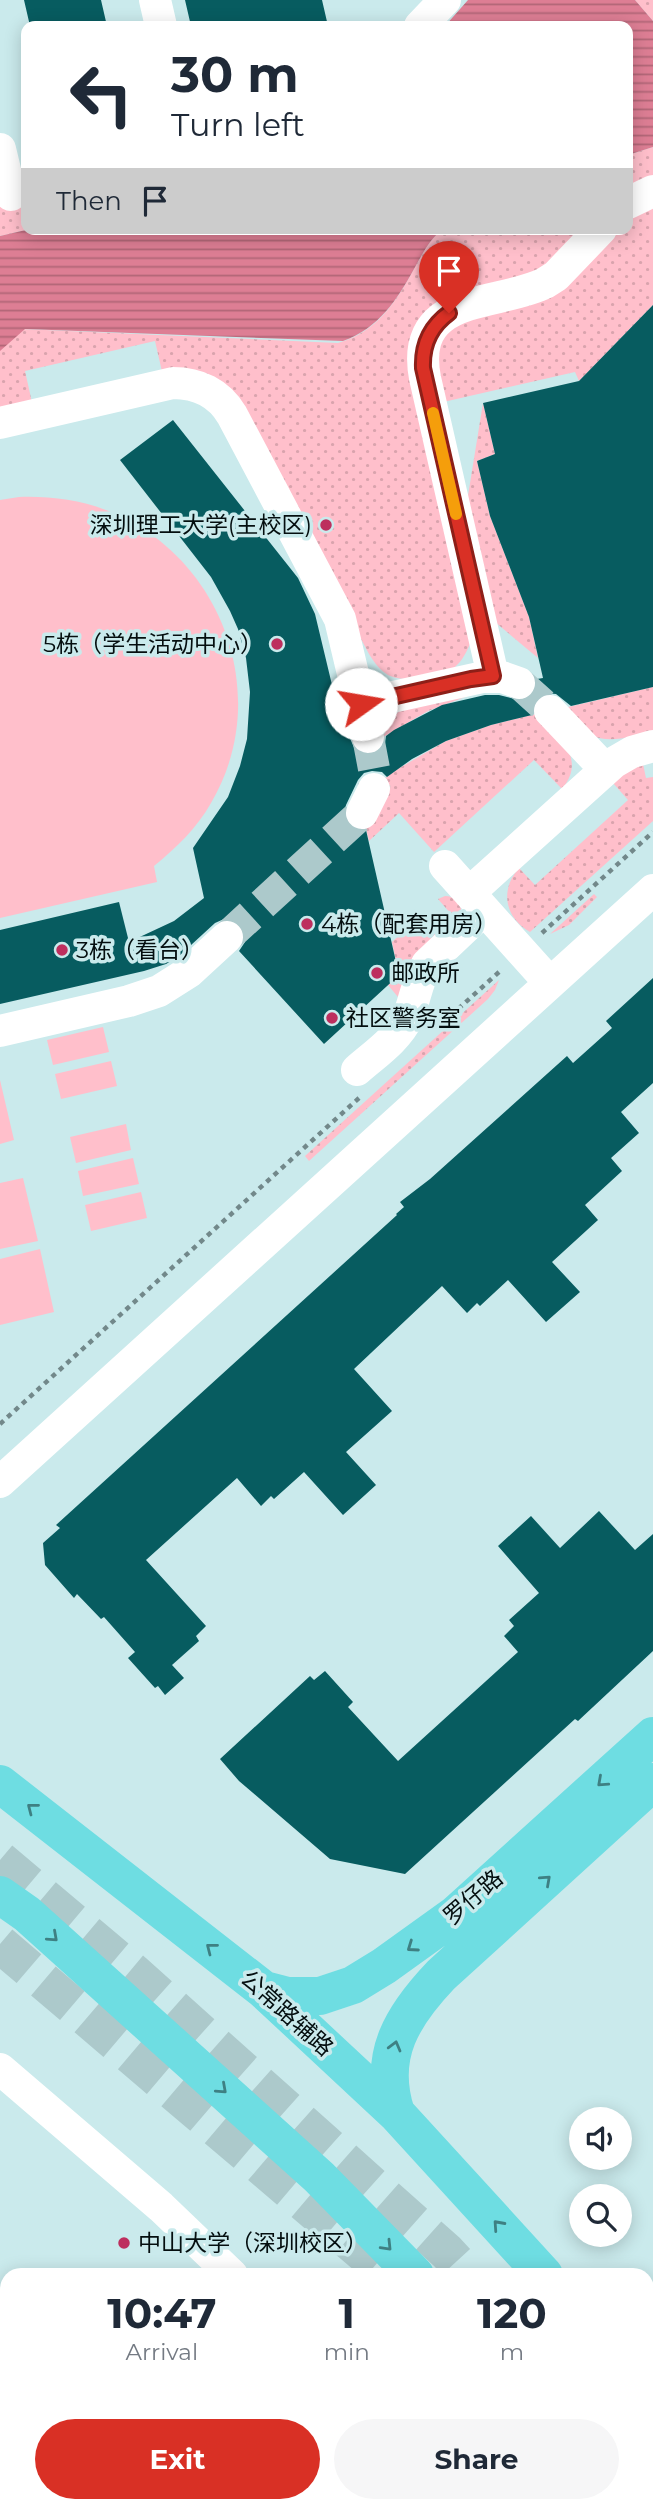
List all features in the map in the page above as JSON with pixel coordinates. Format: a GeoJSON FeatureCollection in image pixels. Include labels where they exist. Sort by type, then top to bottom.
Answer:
{"type":"FeatureCollection","features":[{"type":"Feature","properties":{"kind":"main road","name":"罗仔路"},"geometry":{"type":"LineString","coordinates":[[264,1990],[287,1996],[320,1996],[353,1985],[384,1966],[455,1914],[653,1737]]}},
{"type":"Feature","properties":{"kind":"main road","name":"罗仔路"},"geometry":{"type":"LineString","coordinates":[[396,2113],[391,2092],[392,2057],[401,2024],[418,1999],[653,1782]]}},
{"type":"Feature","properties":{"kind":"main road","name":"公常路辅路"},"geometry":{"type":"LineString","coordinates":[[0,1784],[264,1990],[396,2113],[538,2268]]}},
{"type":"Feature","properties":{"kind":"main road"},"geometry":{"type":"LineString","coordinates":[[0,1895],[27,1914],[319,2177],[408,2268]]}},
{"type":"Feature","properties":{"kind":"street"},"geometry":{"type":"LineString","coordinates":[[155,0],[161,21]]}},
{"type":"Feature","properties":{"kind":"street"},"geometry":{"type":"LineString","coordinates":[[425,21],[445,0]]}},
{"type":"Feature","properties":{"kind":"street"},"geometry":{"type":"LineString","coordinates":[[0,149],[12,195]]}},
{"type":"Feature","properties":{"kind":"street"},"geometry":{"type":"LineString","coordinates":[[633,201],[653,191]]}},
{"type":"Feature","properties":{"kind":"street"},"geometry":{"type":"LineString","coordinates":[[361,704],[471,679],[506,680],[425,378],[424,350],[434,326],[449,313],[466,304],[545,284],[595,235]]}},
{"type":"Feature","properties":{"kind":"street"},"geometry":{"type":"LineString","coordinates":[[0,423],[173,383],[197,386],[216,396],[232,415],[340,619],[368,737]]}},
{"type":"Feature","properties":{"kind":"street"},"geometry":{"type":"LineString","coordinates":[[550,711],[605,769]]}},
{"type":"Feature","properties":{"kind":"street"},"geometry":{"type":"LineString","coordinates":[[357,1070],[400,1031],[407,1019],[421,974],[477,902],[605,769],[625,755],[653,747]]}},
{"type":"Feature","properties":{"kind":"street"},"geometry":{"type":"LineString","coordinates":[[445,866],[550,983]]}},
{"type":"Feature","properties":{"kind":"street"},"geometry":{"type":"LineString","coordinates":[[0,1482],[653,890]]}},
{"type":"Feature","properties":{"kind":"street"},"geometry":{"type":"LineString","coordinates":[[0,1031],[129,1001],[159,991],[189,972],[227,937]]}},
{"type":"Feature","properties":{"kind":"street"},"geometry":{"type":"LineString","coordinates":[[0,2069],[161,2207],[225,2268]]}},
{"type":"Feature","properties":{"kind":"path"},"geometry":{"type":"LineString","coordinates":[[540,934],[653,832]]}},
{"type":"Feature","properties":{"kind":"path"},"geometry":{"type":"LineString","coordinates":[[0,1424],[301,1151]]}},
{"type":"Feature","properties":{"kind":"shaded area"},"geometry":{"type":"Polygon","coordinates":[[[468,0],[635,0],[653,21],[653,147],[633,153],[633,21],[449,21],[468,0]]]}},
{"type":"Feature","properties":{"kind":"shaded area"},"geometry":{"type":"Polygon","coordinates":[[[635,0],[653,0],[653,21],[635,0]]]}},
{"type":"Feature","properties":{"kind":"shaded area"},"geometry":{"type":"Polygon","coordinates":[[[653,147],[653,182],[633,190],[633,153],[653,147]]]}},
{"type":"Feature","properties":{"kind":"shaded area"},"geometry":{"type":"Polygon","coordinates":[[[653,200],[653,305],[579,381],[575,372],[439,403],[439,335],[603,235],[633,235],[633,211],[653,200]]]}},
{"type":"Feature","properties":{"kind":"shaded area"},"geometry":{"type":"Polygon","coordinates":[[[21,202],[21,231],[0,236],[0,207],[21,202]]]}},
{"type":"Feature","properties":{"kind":"shaded area"},"geometry":{"type":"Polygon","coordinates":[[[21,231],[21,235],[437,235],[386,312],[367,329],[343,341],[25,329],[0,351],[0,236],[21,231]]]}},
{"type":"Feature","properties":{"kind":"shaded area"},"geometry":{"type":"Polygon","coordinates":[[[437,235],[583,235],[552,268],[429,319],[470,644],[458,664],[448,671],[406,679],[392,677],[380,669],[369,654],[236,405],[163,376],[155,341],[25,371],[33,407],[0,414],[0,328],[338,343],[364,331],[384,314],[437,235]]]}},
{"type":"Feature","properties":{"kind":"shaded area"},"geometry":{"type":"Polygon","coordinates":[[[483,403],[495,454],[477,461],[490,516],[529,617],[538,658],[489,617],[465,514],[483,403]]]}},
{"type":"Feature","properties":{"kind":"shaded area"},"geometry":{"type":"Polygon","coordinates":[[[19,497],[67,500],[113,513],[152,535],[184,563],[209,598],[227,636],[237,677],[237,720],[229,762],[211,803],[186,837],[154,866],[157,882],[0,918],[0,500],[19,497]]]}},
{"type":"Feature","properties":{"kind":"shaded area"},"geometry":{"type":"Polygon","coordinates":[[[653,687],[653,731],[630,737],[598,738],[560,709],[653,687]]]}},
{"type":"Feature","properties":{"kind":"shaded area"},"geometry":{"type":"Polygon","coordinates":[[[473,694],[428,711],[383,737],[391,719],[401,709],[473,694]]]}},
{"type":"Feature","properties":{"kind":"shaded area"},"geometry":{"type":"Polygon","coordinates":[[[540,713],[562,739],[571,758],[572,768],[562,789],[534,760],[434,852],[399,813],[369,841],[365,824],[384,779],[396,770],[446,741],[491,725],[540,713]]]}},
{"type":"Feature","properties":{"kind":"shaded area"},"geometry":{"type":"Polygon","coordinates":[[[643,764],[646,778],[653,777],[653,821],[530,932],[521,926],[510,911],[507,894],[519,868],[535,885],[628,800],[613,783],[625,772],[643,764]]]}},
{"type":"Feature","properties":{"kind":"shaded area"},"geometry":{"type":"Polygon","coordinates":[[[594,894],[597,897],[569,925],[550,934],[594,894]]]}},
{"type":"Feature","properties":{"kind":"shaded area"},"geometry":{"type":"Polygon","coordinates":[[[445,896],[454,899],[462,911],[458,922],[438,899],[445,896]]]}},
{"type":"Feature","properties":{"kind":"shaded area"},"geometry":{"type":"Polygon","coordinates":[[[419,917],[439,939],[403,1003],[388,985],[399,975],[392,942],[419,917]]]}},
{"type":"Feature","properties":{"kind":"shaded area"},"geometry":{"type":"Polygon","coordinates":[[[499,980],[488,999],[309,1161],[305,1156],[499,980]]]}},
{"type":"Feature","properties":{"kind":"shaded area"},"geometry":{"type":"Polygon","coordinates":[[[103,1027],[109,1052],[53,1065],[47,1040],[103,1027]]]}},
{"type":"Feature","properties":{"kind":"shaded area"},"geometry":{"type":"Polygon","coordinates":[[[111,1061],[117,1086],[61,1099],[55,1074],[111,1061]]]}},
{"type":"Feature","properties":{"kind":"shaded area"},"geometry":{"type":"Polygon","coordinates":[[[0,1080],[14,1140],[0,1144],[0,1080]]]}},
{"type":"Feature","properties":{"kind":"shaded area"},"geometry":{"type":"Polygon","coordinates":[[[126,1124],[131,1150],[76,1163],[70,1137],[126,1124]]]}},
{"type":"Feature","properties":{"kind":"shaded area"},"geometry":{"type":"Polygon","coordinates":[[[133,1158],[139,1184],[83,1196],[78,1171],[133,1158]]]}},
{"type":"Feature","properties":{"kind":"shaded area"},"geometry":{"type":"Polygon","coordinates":[[[23,1178],[38,1241],[0,1249],[0,1183],[23,1178]]]}},
{"type":"Feature","properties":{"kind":"shaded area"},"geometry":{"type":"Polygon","coordinates":[[[141,1192],[147,1218],[91,1231],[85,1205],[141,1192]]]}},
{"type":"Feature","properties":{"kind":"shaded area"},"geometry":{"type":"Polygon","coordinates":[[[40,1249],[54,1312],[0,1325],[0,1259],[40,1249]]]}},
{"type":"Feature","properties":{"kind":"building"},"geometry":{"type":"Polygon","coordinates":[[[24,0],[101,0],[106,21],[29,21],[24,0]]]}},
{"type":"Feature","properties":{"kind":"building"},"geometry":{"type":"Polygon","coordinates":[[[185,0],[322,0],[327,21],[190,21],[185,0]]]}},
{"type":"Feature","properties":{"kind":"building"},"geometry":{"type":"Polygon","coordinates":[[[653,305],[653,687],[571,706],[556,694],[545,693],[537,698],[532,715],[491,725],[446,741],[412,759],[387,777],[382,772],[364,773],[346,805],[344,815],[346,822],[353,829],[366,830],[399,975],[324,1044],[239,951],[245,942],[245,932],[241,925],[224,919],[215,923],[178,957],[166,964],[0,1004],[0,930],[119,902],[129,942],[174,921],[204,898],[193,848],[228,797],[247,739],[250,692],[246,658],[230,611],[211,577],[120,460],[173,420],[298,578],[315,614],[344,735],[349,736],[355,750],[363,755],[373,755],[381,750],[386,736],[394,730],[442,705],[485,695],[499,695],[522,701],[536,690],[537,679],[543,678],[529,617],[490,516],[477,461],[495,454],[483,403],[579,381],[653,305]]]}},
{"type":"Feature","properties":{"kind":"building"},"geometry":{"type":"Polygon","coordinates":[[[653,978],[653,1083],[621,1112],[639,1133],[611,1158],[622,1171],[585,1205],[598,1220],[552,1262],[580,1292],[546,1322],[508,1280],[480,1306],[477,1303],[467,1313],[442,1286],[354,1369],[392,1411],[346,1452],[376,1485],[343,1515],[304,1472],[274,1499],[271,1496],[261,1506],[237,1478],[146,1560],[206,1626],[196,1636],[199,1641],[172,1665],[184,1678],[165,1695],[158,1686],[155,1688],[128,1658],[135,1652],[104,1617],[101,1619],[77,1594],[74,1598],[45,1565],[43,1543],[60,1528],[56,1525],[397,1215],[404,1207],[400,1202],[430,1179],[567,1056],[573,1063],[612,1028],[606,1021],[653,978]]]}},
{"type":"Feature","properties":{"kind":"building"},"geometry":{"type":"Polygon","coordinates":[[[599,1511],[635,1550],[653,1534],[653,1651],[405,1874],[330,1859],[239,1781],[220,1759],[310,1676],[314,1680],[325,1671],[353,1702],[348,1707],[398,1761],[518,1652],[504,1636],[514,1626],[509,1620],[539,1593],[498,1546],[531,1516],[560,1548],[599,1511]]]}},
{"type":"Feature","properties":{"kind":"tunnel"},"geometry":{"type":"LineString","coordinates":[[519,683],[550,711]]}},
{"type":"Feature","properties":{"kind":"tunnel"},"geometry":{"type":"LineString","coordinates":[[368,737],[375,774],[374,789]]}},
{"type":"Feature","properties":{"kind":"tunnel"},"geometry":{"type":"LineString","coordinates":[[227,937],[362,813]]}},
{"type":"Feature","properties":{"kind":"tunnel"},"geometry":{"type":"LineString","coordinates":[[0,1860],[133,1972],[447,2252],[462,2268]]}},
{"type":"Feature","properties":{"kind":"tunnel"},"geometry":{"type":"LineString","coordinates":[[0,1944],[381,2268]]}},
{"type":"Feature","properties":{"kind":"slow traffic"},"geometry":{"type":"LineString","coordinates":[[433,413],[456,514]]}},
{"type":"Feature","properties":{"kind":"place","name":"深圳理工大学(主校区)"},"geometry":{"type":"Point","coordinates":[326,525]}},
{"type":"Feature","properties":{"kind":"place","name":"5栋（学生活动中心）"},"geometry":{"type":"Point","coordinates":[277,644]}},
{"type":"Feature","properties":{"kind":"place","name":"4栋（配套用房）"},"geometry":{"type":"Point","coordinates":[307,924]}},
{"type":"Feature","properties":{"kind":"place","name":"3栋（看台）"},"geometry":{"type":"Point","coordinates":[62,950]}},
{"type":"Feature","properties":{"kind":"place","name":"邮政所"},"geometry":{"type":"Point","coordinates":[377,973]}},
{"type":"Feature","properties":{"kind":"place","name":"社区警务室"},"geometry":{"type":"Point","coordinates":[332,1018]}},
{"type":"Feature","properties":{"kind":"place","name":"中山大学（深圳校区）"},"geometry":{"type":"Point","coordinates":[124,2243]}},
{"type":"Feature","properties":{"kind":"route"},"geometry":{"type":"LineString","coordinates":[[361,704],[493,676],[422,360],[426,341],[434,326],[449,313]]}}]}
